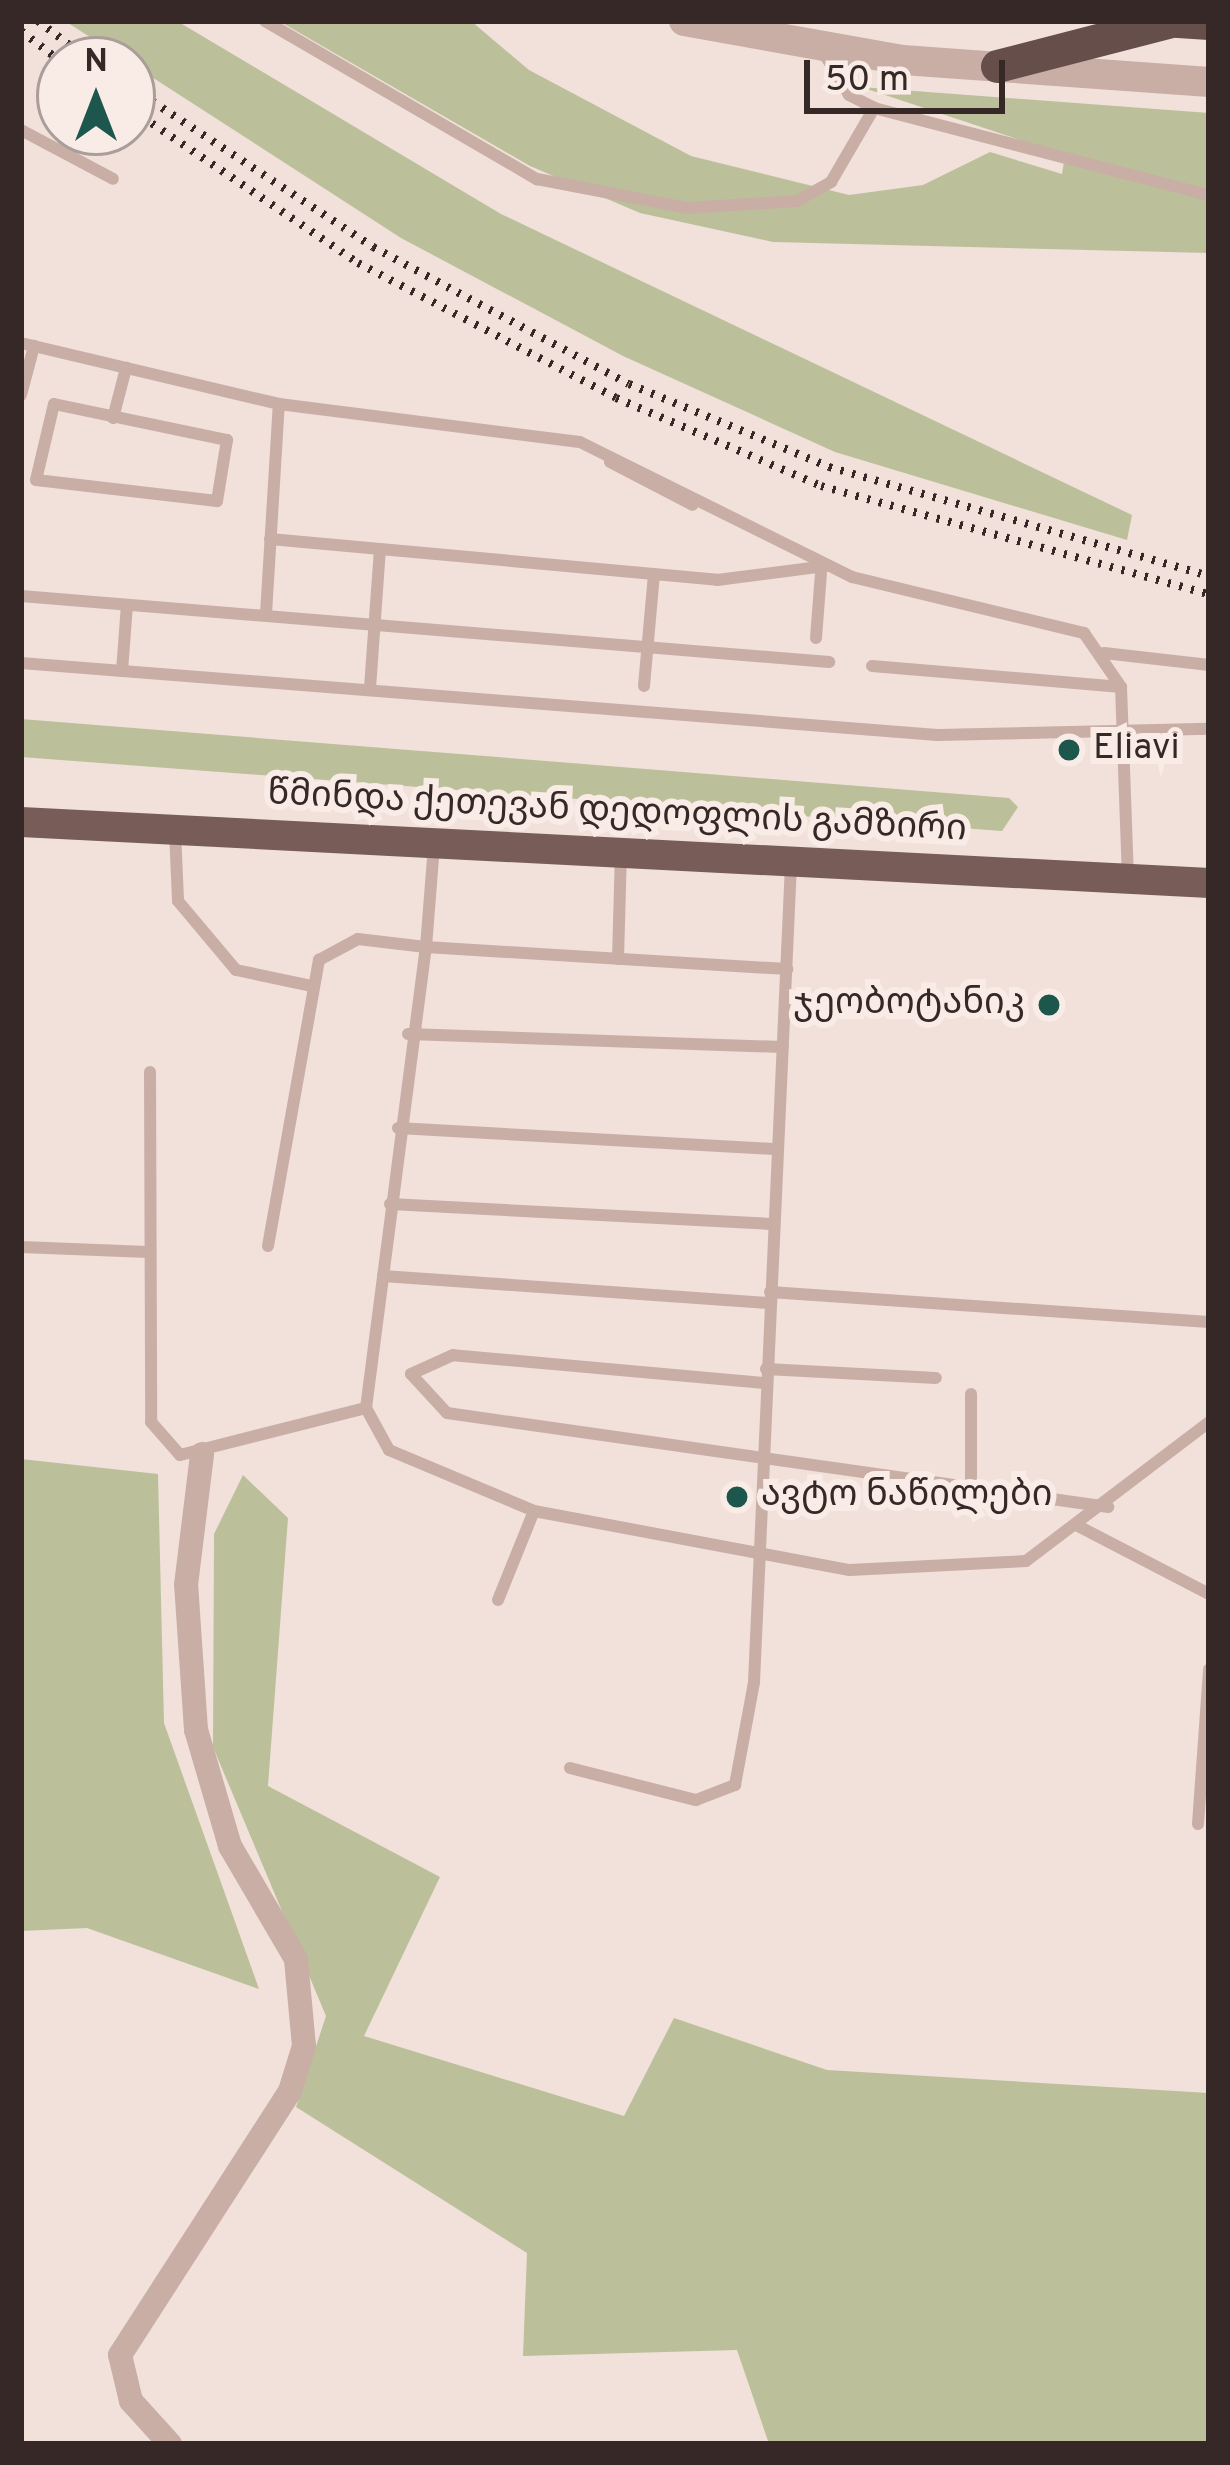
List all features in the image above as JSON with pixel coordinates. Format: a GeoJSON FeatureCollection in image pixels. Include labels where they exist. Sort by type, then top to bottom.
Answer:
{"type":"FeatureCollection","features":[{"type":"Feature","properties":{"kind":"highway"},"geometry":{"type":"LineString","coordinates":[[997,66],[1174,21],[1209,23]]}},
{"type":"Feature","properties":{"kind":"main road","name":"წმინდა ქეთევან დედოფლის გამზირი"},"geometry":{"type":"LineString","coordinates":[[21,822],[1209,883]]}},
{"type":"Feature","properties":{"kind":"street"},"geometry":{"type":"LineString","coordinates":[[684,21],[822,50],[1209,82]]}},
{"type":"Feature","properties":{"kind":"street"},"geometry":{"type":"LineString","coordinates":[[170,2444],[131,2401],[120,2355],[290,2091],[304,2046],[296,1959],[230,1846],[196,1730],[186,1585],[202,1454]]}},
{"type":"Feature","properties":{"kind":"lane"},"geometry":{"type":"LineString","coordinates":[[265,21],[537,179],[688,208],[797,201],[831,182],[874,108]]}},
{"type":"Feature","properties":{"kind":"lane"},"geometry":{"type":"LineString","coordinates":[[822,50],[849,95],[874,108],[1209,195]]}},
{"type":"Feature","properties":{"kind":"lane"},"geometry":{"type":"LineString","coordinates":[[21,130],[113,179]]}},
{"type":"Feature","properties":{"kind":"lane"},"geometry":{"type":"LineString","coordinates":[[21,395],[28,344],[279,406],[580,442],[824,570],[1084,633],[1110,658],[1120,687],[1128,879]]}},
{"type":"Feature","properties":{"kind":"lane"},"geometry":{"type":"LineString","coordinates":[[113,418],[126,368]]}},
{"type":"Feature","properties":{"kind":"lane"},"geometry":{"type":"LineString","coordinates":[[54,404],[113,418],[227,440],[217,501],[36,480],[54,404]]}},
{"type":"Feature","properties":{"kind":"lane"},"geometry":{"type":"LineString","coordinates":[[266,614],[279,406]]}},
{"type":"Feature","properties":{"kind":"lane"},"geometry":{"type":"LineString","coordinates":[[270,539],[654,574],[824,570]]}},
{"type":"Feature","properties":{"kind":"lane"},"geometry":{"type":"LineString","coordinates":[[370,688],[380,549]]}},
{"type":"Feature","properties":{"kind":"lane"},"geometry":{"type":"LineString","coordinates":[[816,638],[824,570]]}},
{"type":"Feature","properties":{"kind":"lane"},"geometry":{"type":"LineString","coordinates":[[644,686],[654,574]]}},
{"type":"Feature","properties":{"kind":"lane"},"geometry":{"type":"LineString","coordinates":[[21,596],[829,662]]}},
{"type":"Feature","properties":{"kind":"lane"},"geometry":{"type":"LineString","coordinates":[[122,671],[127,604]]}},
{"type":"Feature","properties":{"kind":"lane"},"geometry":{"type":"LineString","coordinates":[[1110,658],[1209,665]]}},
{"type":"Feature","properties":{"kind":"lane"},"geometry":{"type":"LineString","coordinates":[[21,663],[641,707],[937,735],[1125,735],[1209,728]]}},
{"type":"Feature","properties":{"kind":"lane"},"geometry":{"type":"LineString","coordinates":[[872,665],[1120,687]]}},
{"type":"Feature","properties":{"kind":"lane"},"geometry":{"type":"LineString","coordinates":[[175,830],[178,901],[236,970],[312,986]]}},
{"type":"Feature","properties":{"kind":"lane"},"geometry":{"type":"LineString","coordinates":[[434,843],[427,947],[408,1034],[366,1408],[388,1450],[534,1511],[756,1560],[850,1570],[1027,1561],[1108,1507],[1209,1422]]}},
{"type":"Feature","properties":{"kind":"lane"},"geometry":{"type":"LineString","coordinates":[[618,959],[621,853]]}},
{"type":"Feature","properties":{"kind":"lane"},"geometry":{"type":"LineString","coordinates":[[570,1768],[696,1800],[735,1785],[754,1682],[791,861]]}},
{"type":"Feature","properties":{"kind":"lane"},"geometry":{"type":"LineString","coordinates":[[268,1246],[312,986],[335,944],[787,969]]}},
{"type":"Feature","properties":{"kind":"lane"},"geometry":{"type":"LineString","coordinates":[[408,1034],[783,1047]]}},
{"type":"Feature","properties":{"kind":"lane"},"geometry":{"type":"LineString","coordinates":[[150,1072],[151,1422],[159,1443],[202,1454],[366,1408]]}},
{"type":"Feature","properties":{"kind":"lane"},"geometry":{"type":"LineString","coordinates":[[398,1129],[777,1149]]}},
{"type":"Feature","properties":{"kind":"lane"},"geometry":{"type":"LineString","coordinates":[[390,1204],[773,1224]]}},
{"type":"Feature","properties":{"kind":"lane"},"geometry":{"type":"LineString","coordinates":[[21,1247],[148,1252]]}},
{"type":"Feature","properties":{"kind":"lane"},"geometry":{"type":"LineString","coordinates":[[383,1276],[1209,1322]]}},
{"type":"Feature","properties":{"kind":"lane"},"geometry":{"type":"LineString","coordinates":[[936,1378],[765,1376],[453,1355],[425,1358],[411,1374],[447,1413],[761,1463],[1108,1507]]}},
{"type":"Feature","properties":{"kind":"lane"},"geometry":{"type":"LineString","coordinates":[[971,1394],[971,1486]]}},
{"type":"Feature","properties":{"kind":"lane"},"geometry":{"type":"LineString","coordinates":[[498,1600],[534,1511]]}},
{"type":"Feature","properties":{"kind":"lane"},"geometry":{"type":"LineString","coordinates":[[1078,1526],[1209,1594]]}},
{"type":"Feature","properties":{"kind":"lane"},"geometry":{"type":"LineString","coordinates":[[1198,1824],[1209,1669]]}},
{"type":"Feature","properties":{"kind":"green space"},"geometry":{"type":"Polygon","coordinates":[[[65,21],[177,21],[501,214],[1132,515],[1127,540],[835,452],[623,356],[401,238],[156,80],[156,36],[88,36],[65,21]]]}},
{"type":"Feature","properties":{"kind":"green space"},"geometry":{"type":"Polygon","coordinates":[[[279,21],[471,21],[529,70],[691,156],[849,195],[923,185],[990,152],[1062,174],[1065,155],[861,87],[1209,113],[1209,253],[773,242],[640,213],[530,166],[279,21]]]}},
{"type":"Feature","properties":{"kind":"green space"},"geometry":{"type":"Polygon","coordinates":[[[21,719],[1009,798],[1018,807],[1002,831],[21,757],[21,719]]]}},
{"type":"Feature","properties":{"kind":"green space"},"geometry":{"type":"Polygon","coordinates":[[[21,1459],[158,1474],[164,1723],[259,1989],[87,1928],[21,1931],[21,1459]]]}},
{"type":"Feature","properties":{"kind":"green space"},"geometry":{"type":"Polygon","coordinates":[[[243,1475],[288,1518],[268,1786],[440,1877],[364,2036],[624,2116],[674,2018],[827,2070],[1209,2093],[1209,2444],[769,2444],[737,2350],[523,2356],[527,2253],[296,2107],[326,2016],[213,1747],[214,1534],[243,1475]]]}},
{"type":"Feature","properties":{"kind":"railway"},"geometry":{"type":"LineString","coordinates":[[38,21],[58,36]]}},
{"type":"Feature","properties":{"kind":"railway"},"geometry":{"type":"LineString","coordinates":[[21,31],[36,43]]}},
{"type":"Feature","properties":{"kind":"railway"},"geometry":{"type":"LineString","coordinates":[[156,104],[373,247],[629,384],[829,467],[1209,576]]}},
{"type":"Feature","properties":{"kind":"railway"},"geometry":{"type":"LineString","coordinates":[[156,126],[358,263],[616,398],[821,486],[1209,594]]}},
{"type":"Feature","properties":{"kind":"place","name":"Eliavi"},"geometry":{"type":"Point","coordinates":[1069,750]}},
{"type":"Feature","properties":{"kind":"place","name":"ჯეობოტანიკ"},"geometry":{"type":"Point","coordinates":[1049,1005]}},
{"type":"Feature","properties":{"kind":"place","name":"ავტო ნაწილები"},"geometry":{"type":"Point","coordinates":[737,1497]}}]}
